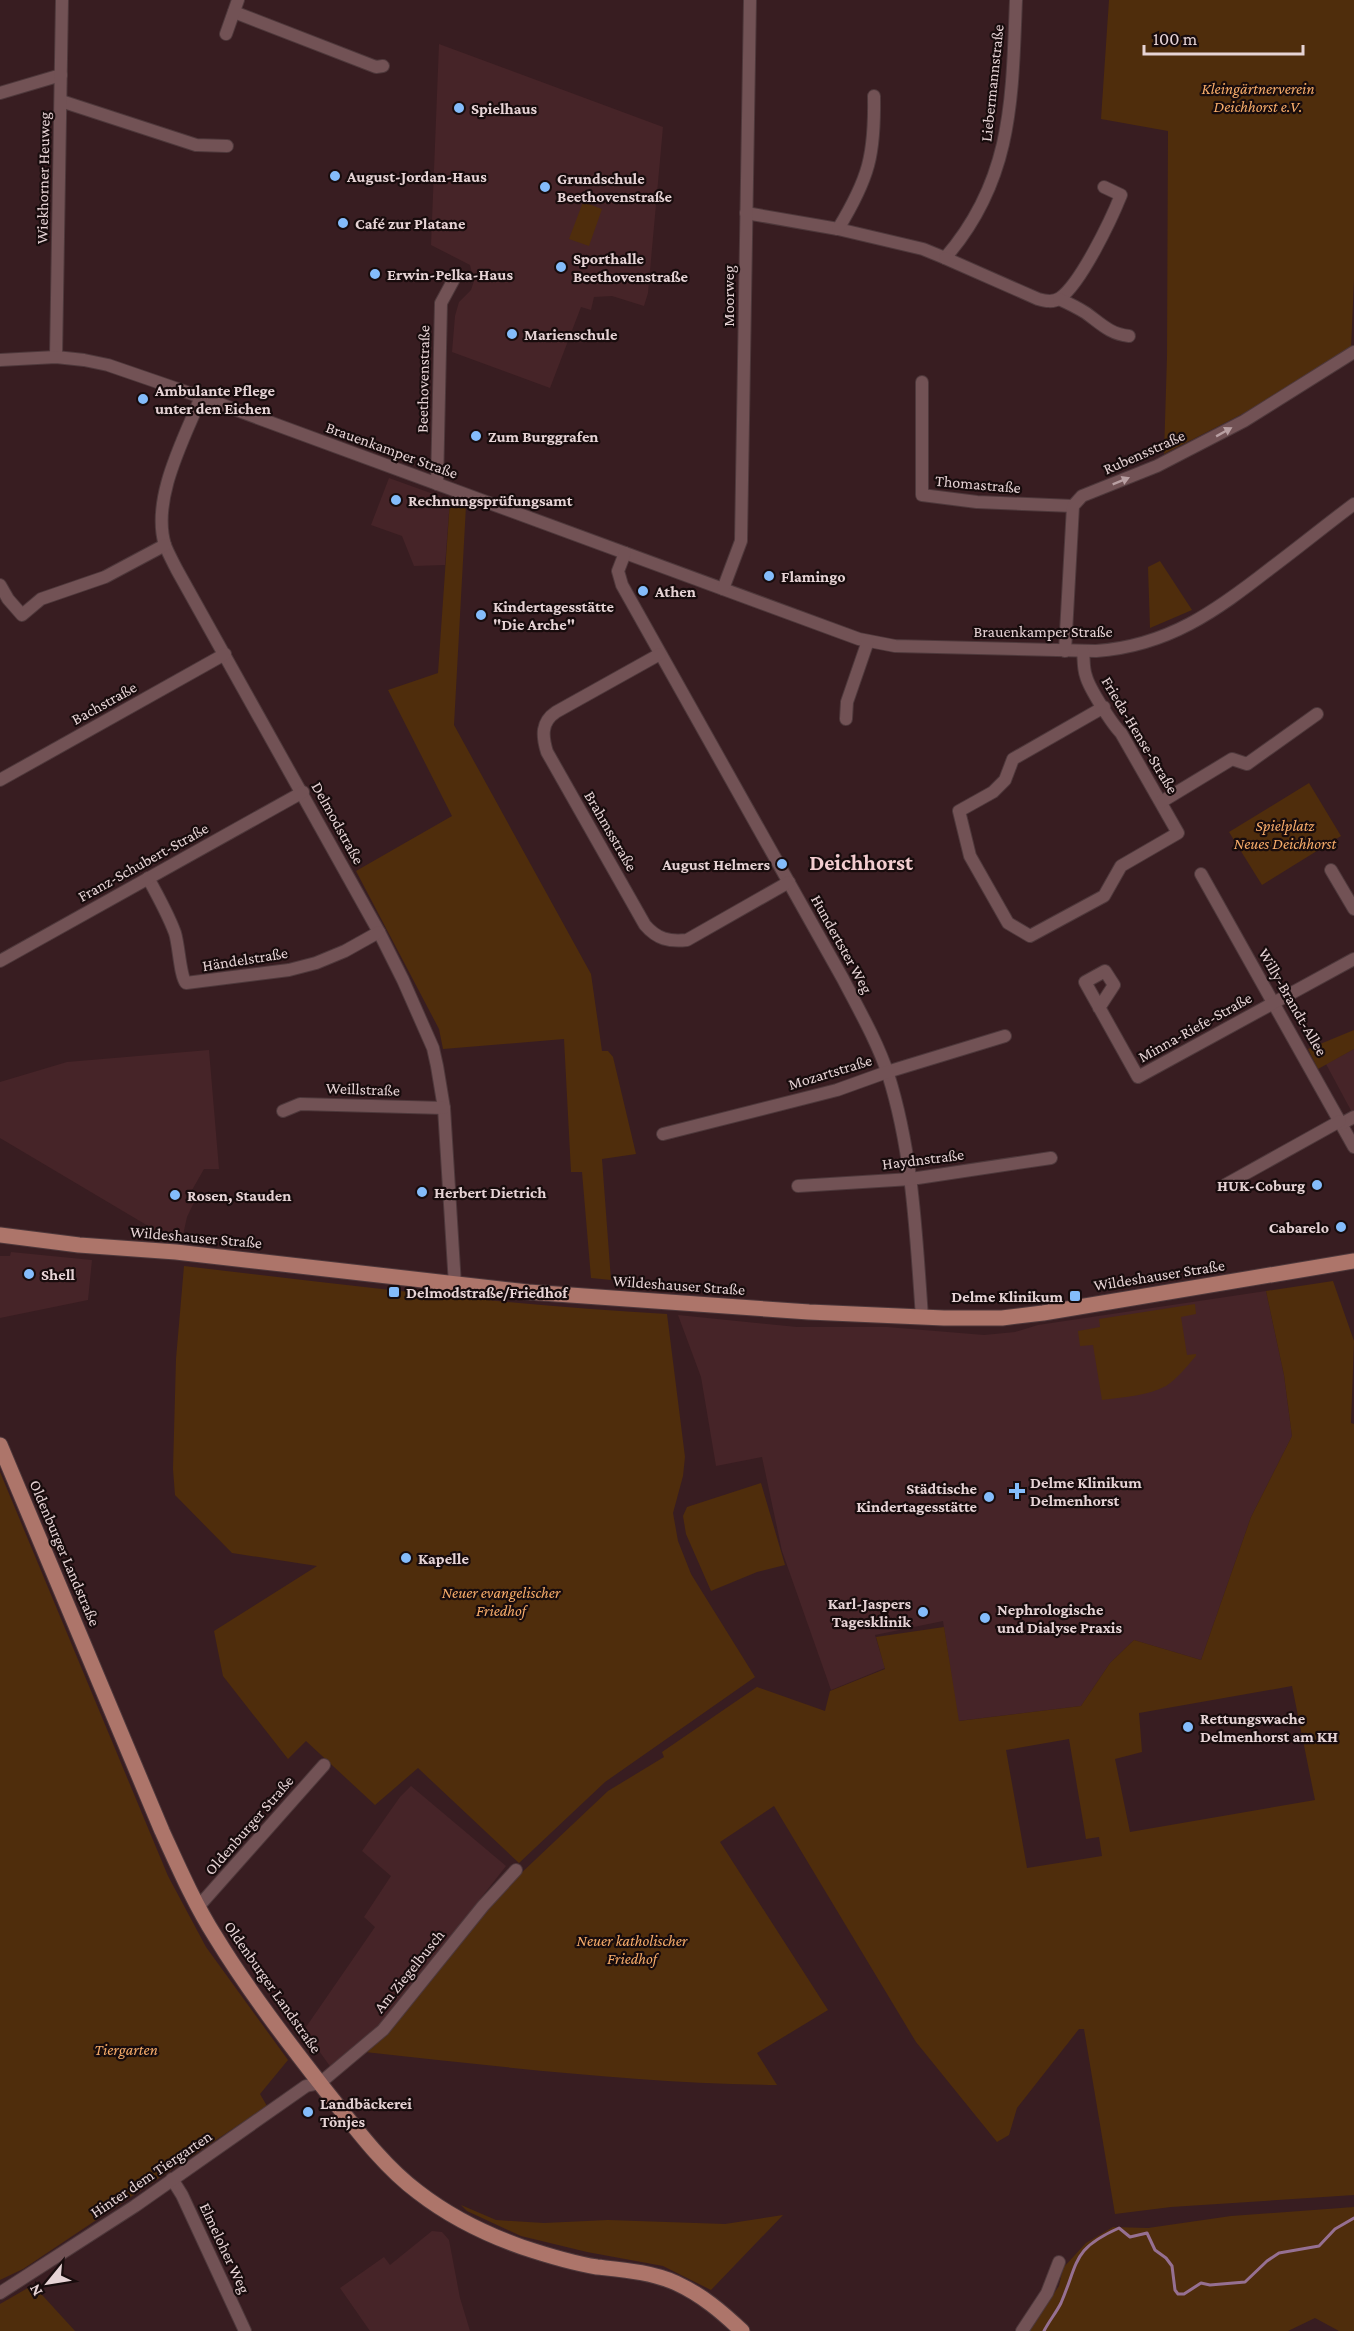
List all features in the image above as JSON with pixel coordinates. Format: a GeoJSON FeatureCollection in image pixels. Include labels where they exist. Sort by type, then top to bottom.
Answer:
{"type":"FeatureCollection","features":[{"type":"Feature","properties":{"kind":"main road","name":"Wildeshauser Straße"},"geometry":{"type":"LineString","coordinates":[[0,1235],[79,1245],[223,1257],[455,1285],[809,1312],[922,1317],[1002,1318],[1033,1314],[1354,1260]]}},
{"type":"Feature","properties":{"kind":"main road","name":"Oldenburger Landstraße"},"geometry":{"type":"LineString","coordinates":[[0,1444],[162,1831],[198,1907],[239,1974],[353,2126],[396,2173],[417,2192],[451,2215],[521,2246],[579,2263],[651,2274],[676,2283],[721,2310],[742,2331]]}},
{"type":"Feature","properties":{"kind":"street","name":"Wiekhorner Heuweg"},"geometry":{"type":"LineString","coordinates":[[56,357],[62,0]]}},
{"type":"Feature","properties":{"kind":"street"},"geometry":{"type":"LineString","coordinates":[[226,34],[238,0]]}},
{"type":"Feature","properties":{"kind":"street","name":"Moorweg"},"geometry":{"type":"LineString","coordinates":[[723,589],[741,541],[750,0]]}},
{"type":"Feature","properties":{"kind":"street","name":"Liebermannstraße"},"geometry":{"type":"LineString","coordinates":[[945,258],[963,237],[979,212],[1000,159],[1010,98],[1016,0]]}},
{"type":"Feature","properties":{"kind":"street"},"geometry":{"type":"LineString","coordinates":[[234,12],[376,67],[382,66]]}},
{"type":"Feature","properties":{"kind":"street"},"geometry":{"type":"LineString","coordinates":[[0,93],[61,75]]}},
{"type":"Feature","properties":{"kind":"street"},"geometry":{"type":"LineString","coordinates":[[838,229],[858,194],[869,167],[874,128],[874,96]]}},
{"type":"Feature","properties":{"kind":"street"},"geometry":{"type":"LineString","coordinates":[[61,100],[195,145],[227,146]]}},
{"type":"Feature","properties":{"kind":"street"},"geometry":{"type":"LineString","coordinates":[[746,213],[838,229],[923,249],[1048,302],[1059,299],[1077,278],[1108,227],[1121,195],[1104,187]]}},
{"type":"Feature","properties":{"kind":"street","name":"Beethovenstraße"},"geometry":{"type":"LineString","coordinates":[[436,484],[441,303],[454,279]]}},
{"type":"Feature","properties":{"kind":"street"},"geometry":{"type":"LineString","coordinates":[[1059,299],[1086,313],[1106,330],[1117,335],[1129,336]]}},
{"type":"Feature","properties":{"kind":"street","name":"Rubensstraße"},"geometry":{"type":"LineString","coordinates":[[1073,506],[1082,496],[1157,465],[1234,427],[1354,352]]}},
{"type":"Feature","properties":{"kind":"street","name":"Brauenkamper Straße"},"geometry":{"type":"LineString","coordinates":[[0,360],[56,357],[108,364],[723,589],[868,640],[895,646],[1083,651],[1123,648],[1158,639],[1189,626],[1234,597],[1354,504]]}},
{"type":"Feature","properties":{"kind":"street","name":"Thomastraße"},"geometry":{"type":"LineString","coordinates":[[922,382],[922,495],[977,502],[1073,506]]}},
{"type":"Feature","properties":{"kind":"street","name":"Delmodstraße"},"geometry":{"type":"LineString","coordinates":[[201,397],[164,492],[161,518],[165,544],[379,932],[433,1048],[444,1108],[455,1285]]}},
{"type":"Feature","properties":{"kind":"street"},"geometry":{"type":"LineString","coordinates":[[1065,651],[1073,506]]}},
{"type":"Feature","properties":{"kind":"street"},"geometry":{"type":"LineString","coordinates":[[0,585],[8,599],[22,615],[40,599],[105,577],[165,544]]}},
{"type":"Feature","properties":{"kind":"street","name":"Hundertster Weg"},"geometry":{"type":"LineString","coordinates":[[625,553],[618,571],[622,585],[863,1017],[887,1072],[907,1150],[922,1317]]}},
{"type":"Feature","properties":{"kind":"street"},"geometry":{"type":"LineString","coordinates":[[846,719],[847,702],[868,640]]}},
{"type":"Feature","properties":{"kind":"street","name":"Frieda-Hense-Straße"},"geometry":{"type":"LineString","coordinates":[[1083,651],[1086,676],[1178,833],[1121,866],[1104,896],[1030,936],[1008,923],[970,856],[959,811],[993,792],[1005,780],[1013,759],[1104,707]]}},
{"type":"Feature","properties":{"kind":"street","name":"Bachstraße"},"geometry":{"type":"LineString","coordinates":[[0,780],[225,654]]}},
{"type":"Feature","properties":{"kind":"street","name":"Brahmsstraße"},"geometry":{"type":"LineString","coordinates":[[660,654],[556,711],[550,716],[543,730],[547,752],[639,915],[651,932],[660,938],[671,941],[687,940],[789,882]]}},
{"type":"Feature","properties":{"kind":"street"},"geometry":{"type":"LineString","coordinates":[[1161,802],[1232,759],[1247,764],[1317,714]]}},
{"type":"Feature","properties":{"kind":"street","name":"Franz-Schubert-Straße"},"geometry":{"type":"LineString","coordinates":[[0,961],[303,792]]}},
{"type":"Feature","properties":{"kind":"street"},"geometry":{"type":"LineString","coordinates":[[1331,870],[1354,909]]}},
{"type":"Feature","properties":{"kind":"street","name":"Willy-Brandt-Allee"},"geometry":{"type":"LineString","coordinates":[[1202,874],[1354,1147]]}},
{"type":"Feature","properties":{"kind":"street","name":"Händelstraße"},"geometry":{"type":"LineString","coordinates":[[148,879],[164,907],[175,934],[182,960],[183,979],[186,983],[289,970],[316,963],[345,951],[379,932]]}},
{"type":"Feature","properties":{"kind":"street"},"geometry":{"type":"LineString","coordinates":[[1274,1003],[1354,958]]}},
{"type":"Feature","properties":{"kind":"street","name":"Minna-Riefe-Straße"},"geometry":{"type":"LineString","coordinates":[[1099,1008],[1138,1077],[1274,1003]]}},
{"type":"Feature","properties":{"kind":"street","name":"Mozartstraße"},"geometry":{"type":"LineString","coordinates":[[663,1134],[837,1090],[887,1072],[1005,1036]]}},
{"type":"Feature","properties":{"kind":"street","name":"Weillstraße"},"geometry":{"type":"LineString","coordinates":[[283,1111],[300,1104],[444,1108]]}},
{"type":"Feature","properties":{"kind":"street"},"geometry":{"type":"LineString","coordinates":[[1225,1185],[1354,1117]]}},
{"type":"Feature","properties":{"kind":"street","name":"Haydnstraße"},"geometry":{"type":"LineString","coordinates":[[798,1186],[910,1179],[1052,1158]]}},
{"type":"Feature","properties":{"kind":"street","name":"Oldenburger Straße"},"geometry":{"type":"LineString","coordinates":[[198,1907],[324,1765]]}},
{"type":"Feature","properties":{"kind":"street","name":"Am Ziegelbusch"},"geometry":{"type":"LineString","coordinates":[[320,2083],[383,2030],[483,1906],[516,1870]]}},
{"type":"Feature","properties":{"kind":"street","name":"Hinter dem Tiergarten"},"geometry":{"type":"LineString","coordinates":[[0,2293],[135,2206],[306,2086],[320,2083]]}},
{"type":"Feature","properties":{"kind":"street","name":"Elmeloher Weg"},"geometry":{"type":"LineString","coordinates":[[172,2179],[182,2195],[245,2331]]}},
{"type":"Feature","properties":{"kind":"street"},"geometry":{"type":"LineString","coordinates":[[1022,2331],[1047,2292],[1059,2262]]}},
{"type":"Feature","properties":{"kind":"shaded area","name":"Grundschule Beethovenstraße"},"geometry":{"type":"Polygon","coordinates":[[[439,44],[663,127],[648,293],[644,306],[612,296],[594,297],[591,310],[581,307],[550,388],[452,352],[455,316],[459,302],[471,290],[474,281],[470,265],[431,245],[439,44]]]}},
{"type":"Feature","properties":{"kind":"shaded area"},"geometry":{"type":"Polygon","coordinates":[[[389,478],[450,500],[445,565],[414,566],[402,536],[371,525],[389,478]]]}},
{"type":"Feature","properties":{"kind":"shaded area"},"geometry":{"type":"Polygon","coordinates":[[[1354,1049],[1354,1116],[1326,1064],[1354,1049]]]}},
{"type":"Feature","properties":{"kind":"shaded area"},"geometry":{"type":"Polygon","coordinates":[[[209,1050],[219,1169],[204,1169],[192,1190],[198,1194],[187,1217],[183,1235],[160,1233],[0,1138],[0,1082],[67,1062],[209,1050]]]}},
{"type":"Feature","properties":{"kind":"shaded area"},"geometry":{"type":"Polygon","coordinates":[[[11,1252],[92,1260],[88,1300],[0,1318],[0,1256],[10,1256],[11,1252]]]}},
{"type":"Feature","properties":{"kind":"shaded area","name":"Delme Klinikum Delmenhorst"},"geometry":{"type":"Polygon","coordinates":[[[1266,1291],[1284,1375],[1292,1436],[1251,1517],[1201,1660],[1134,1640],[1110,1663],[1081,1706],[958,1721],[943,1621],[875,1635],[885,1668],[831,1690],[782,1551],[762,1457],[716,1466],[701,1377],[678,1315],[797,1327],[887,1327],[984,1335],[1015,1332],[1038,1325],[1266,1291]]]}},
{"type":"Feature","properties":{"kind":"shaded area"},"geometry":{"type":"Polygon","coordinates":[[[411,1786],[506,1866],[375,2033],[332,2069],[304,2030],[375,1927],[364,1917],[391,1876],[362,1851],[400,1797],[411,1786]]]}},
{"type":"Feature","properties":{"kind":"shaded area"},"geometry":{"type":"Polygon","coordinates":[[[432,2231],[442,2232],[449,2240],[460,2298],[470,2331],[370,2331],[340,2288],[384,2257],[390,2265],[432,2231]]]}},
{"type":"Feature","properties":{"kind":"green space","name":"Kleingärtnerverein Deichhorst e.V."},"geometry":{"type":"Polygon","coordinates":[[[1109,0],[1354,0],[1354,279],[1351,348],[1248,411],[1164,454],[1168,131],[1101,119],[1109,0]]]}},
{"type":"Feature","properties":{"kind":"green space"},"geometry":{"type":"Polygon","coordinates":[[[583,202],[602,209],[589,246],[569,239],[583,202]]]}},
{"type":"Feature","properties":{"kind":"green space"},"geometry":{"type":"Polygon","coordinates":[[[450,500],[466,506],[454,725],[591,974],[602,1051],[608,1051],[613,1057],[636,1154],[602,1159],[611,1280],[591,1278],[582,1172],[571,1172],[564,1039],[443,1049],[439,1029],[356,871],[452,816],[388,690],[438,673],[450,500]]]}},
{"type":"Feature","properties":{"kind":"green space"},"geometry":{"type":"Polygon","coordinates":[[[1160,561],[1192,610],[1150,628],[1148,567],[1160,561]]]}},
{"type":"Feature","properties":{"kind":"green space","name":"Spielplatz Neues Deichhorst"},"geometry":{"type":"Polygon","coordinates":[[[1309,783],[1341,836],[1262,885],[1229,832],[1309,783]]]}},
{"type":"Feature","properties":{"kind":"green space"},"geometry":{"type":"Polygon","coordinates":[[[1354,1030],[1354,1049],[1318,1069],[1308,1049],[1354,1030]]]}},
{"type":"Feature","properties":{"kind":"green space","name":"Neuer evangelischer Friedhof"},"geometry":{"type":"Polygon","coordinates":[[[184,1266],[485,1300],[667,1314],[685,1457],[683,1476],[673,1513],[678,1541],[691,1574],[755,1677],[605,1782],[519,1863],[418,1768],[375,1805],[306,1741],[288,1759],[223,1676],[214,1631],[317,1566],[232,1553],[175,1495],[173,1469],[176,1359],[184,1266]]]}},
{"type":"Feature","properties":{"kind":"green space","name":"Neuer katholischer Friedhof"},"geometry":{"type":"Polygon","coordinates":[[[1333,1281],[1354,1341],[1351,1423],[1354,1424],[1354,2195],[1171,2207],[1115,2214],[1084,2029],[1079,2029],[1017,2108],[1009,2135],[997,2142],[916,2042],[774,1806],[720,1842],[828,2010],[757,2053],[777,2085],[622,2078],[365,2052],[479,1913],[608,1791],[664,1757],[662,1752],[757,1687],[825,1711],[830,1691],[885,1669],[876,1637],[944,1627],[959,1721],[1081,1706],[1110,1663],[1134,1640],[1201,1660],[1251,1517],[1292,1436],[1284,1375],[1266,1291],[1333,1281]],[[1292,1686],[1139,1713],[1142,1752],[1115,1759],[1130,1832],[1315,1800],[1292,1686]],[[1069,1739],[1006,1750],[1027,1868],[1102,1856],[1099,1837],[1086,1839],[1069,1739]]]}},
{"type":"Feature","properties":{"kind":"green space"},"geometry":{"type":"Polygon","coordinates":[[[1195,1304],[1196,1314],[1181,1317],[1187,1355],[1196,1354],[1196,1356],[1178,1376],[1166,1386],[1151,1392],[1102,1400],[1093,1345],[1080,1346],[1078,1331],[1100,1327],[1099,1319],[1195,1304]]]}},
{"type":"Feature","properties":{"kind":"green space","name":"Tiergarten"},"geometry":{"type":"Polygon","coordinates":[[[0,1472],[168,1876],[206,1947],[288,2060],[260,2094],[267,2106],[23,2269],[0,2280],[0,1472]]]}},
{"type":"Feature","properties":{"kind":"green space"},"geometry":{"type":"Polygon","coordinates":[[[761,1483],[785,1565],[757,1572],[711,1591],[686,1534],[683,1516],[687,1507],[761,1483]]]}},
{"type":"Feature","properties":{"kind":"green space"},"geometry":{"type":"Polygon","coordinates":[[[461,2205],[496,2220],[544,2223],[608,2220],[725,2224],[783,2215],[711,2290],[663,2266],[587,2252],[521,2236],[467,2211],[461,2205]]]}},
{"type":"Feature","properties":{"kind":"green space"},"geometry":{"type":"Polygon","coordinates":[[[1354,2207],[1354,2331],[1339,2331],[1315,2318],[1288,2331],[1028,2331],[1059,2286],[1063,2268],[1086,2243],[1113,2227],[1148,2228],[1231,2216],[1354,2207]]]}},
{"type":"Feature","properties":{"kind":"green space"},"geometry":{"type":"Polygon","coordinates":[[[33,2285],[75,2331],[0,2331],[0,2304],[33,2285]]]}},
{"type":"Feature","properties":{"kind":"waterway"},"geometry":{"type":"LineString","coordinates":[[1044,2331],[1061,2303],[1079,2258],[1093,2243],[1119,2228],[1130,2237],[1147,2233],[1155,2250],[1172,2266],[1175,2290],[1178,2294],[1184,2294],[1201,2283],[1210,2285],[1245,2282],[1279,2253],[1319,2246],[1335,2229],[1354,2218]]}},
{"type":"Feature","properties":{"kind":"place","name":"Spielhaus"},"geometry":{"type":"Point","coordinates":[459,108]}},
{"type":"Feature","properties":{"kind":"place","name":"August-Jordan-Haus"},"geometry":{"type":"Point","coordinates":[335,176]}},
{"type":"Feature","properties":{"kind":"place","name":"Grundschule Beethovenstraße"},"geometry":{"type":"Point","coordinates":[545,187]}},
{"type":"Feature","properties":{"kind":"place","name":"Café zur Platane"},"geometry":{"type":"Point","coordinates":[343,223]}},
{"type":"Feature","properties":{"kind":"place","name":"Sporthalle Beethovenstraße"},"geometry":{"type":"Point","coordinates":[561,267]}},
{"type":"Feature","properties":{"kind":"place","name":"Erwin-Pelka-Haus"},"geometry":{"type":"Point","coordinates":[375,274]}},
{"type":"Feature","properties":{"kind":"place","name":"Marienschule"},"geometry":{"type":"Point","coordinates":[512,334]}},
{"type":"Feature","properties":{"kind":"place","name":"Ambulante Pflege unter den Eichen"},"geometry":{"type":"Point","coordinates":[143,399]}},
{"type":"Feature","properties":{"kind":"place","name":"Zum Burggrafen"},"geometry":{"type":"Point","coordinates":[476,436]}},
{"type":"Feature","properties":{"kind":"place","name":"Rechnungsprüfungsamt"},"geometry":{"type":"Point","coordinates":[396,500]}},
{"type":"Feature","properties":{"kind":"place","name":"Flamingo"},"geometry":{"type":"Point","coordinates":[769,576]}},
{"type":"Feature","properties":{"kind":"place","name":"Athen"},"geometry":{"type":"Point","coordinates":[643,591]}},
{"type":"Feature","properties":{"kind":"place","name":"Kindertagesstätte \"Die Arche\""},"geometry":{"type":"Point","coordinates":[481,615]}},
{"type":"Feature","properties":{"kind":"place","name":"August Helmers"},"geometry":{"type":"Point","coordinates":[782,864]}},
{"type":"Feature","properties":{"kind":"place","name":"HUK-Coburg"},"geometry":{"type":"Point","coordinates":[1317,1185]}},
{"type":"Feature","properties":{"kind":"place","name":"Herbert Dietrich"},"geometry":{"type":"Point","coordinates":[422,1192]}},
{"type":"Feature","properties":{"kind":"place","name":"Rosen, Stauden"},"geometry":{"type":"Point","coordinates":[175,1195]}},
{"type":"Feature","properties":{"kind":"place","name":"Cabarelo"},"geometry":{"type":"Point","coordinates":[1341,1227]}},
{"type":"Feature","properties":{"kind":"place","name":"Shell"},"geometry":{"type":"Point","coordinates":[29,1274]}},
{"type":"Feature","properties":{"kind":"place","name":"Delmodstraße/Friedhof"},"geometry":{"type":"Point","coordinates":[394,1292]}},
{"type":"Feature","properties":{"kind":"place","name":"Delme Klinikum"},"geometry":{"type":"Point","coordinates":[1075,1296]}},
{"type":"Feature","properties":{"kind":"place","name":"Delme Klinikum Delmenhorst"},"geometry":{"type":"Point","coordinates":[1017,1491]}},
{"type":"Feature","properties":{"kind":"place","name":"Städtische Kindertagesstätte"},"geometry":{"type":"Point","coordinates":[989,1497]}},
{"type":"Feature","properties":{"kind":"place","name":"Kapelle"},"geometry":{"type":"Point","coordinates":[406,1558]}},
{"type":"Feature","properties":{"kind":"place","name":"Karl-Jaspers Tagesklinik"},"geometry":{"type":"Point","coordinates":[923,1612]}},
{"type":"Feature","properties":{"kind":"place","name":"Nephrologische und Dialyse Praxis"},"geometry":{"type":"Point","coordinates":[985,1618]}},
{"type":"Feature","properties":{"kind":"place","name":"Rettungswache Delmenhorst am KH"},"geometry":{"type":"Point","coordinates":[1188,1727]}},
{"type":"Feature","properties":{"kind":"place","name":"Landbäckerei Tönjes"},"geometry":{"type":"Point","coordinates":[308,2112]}},
{"type":"Feature","properties":{"kind":"district","name":"Deichhorst"},"geometry":{"type":"Point","coordinates":[861,862]}}]}
